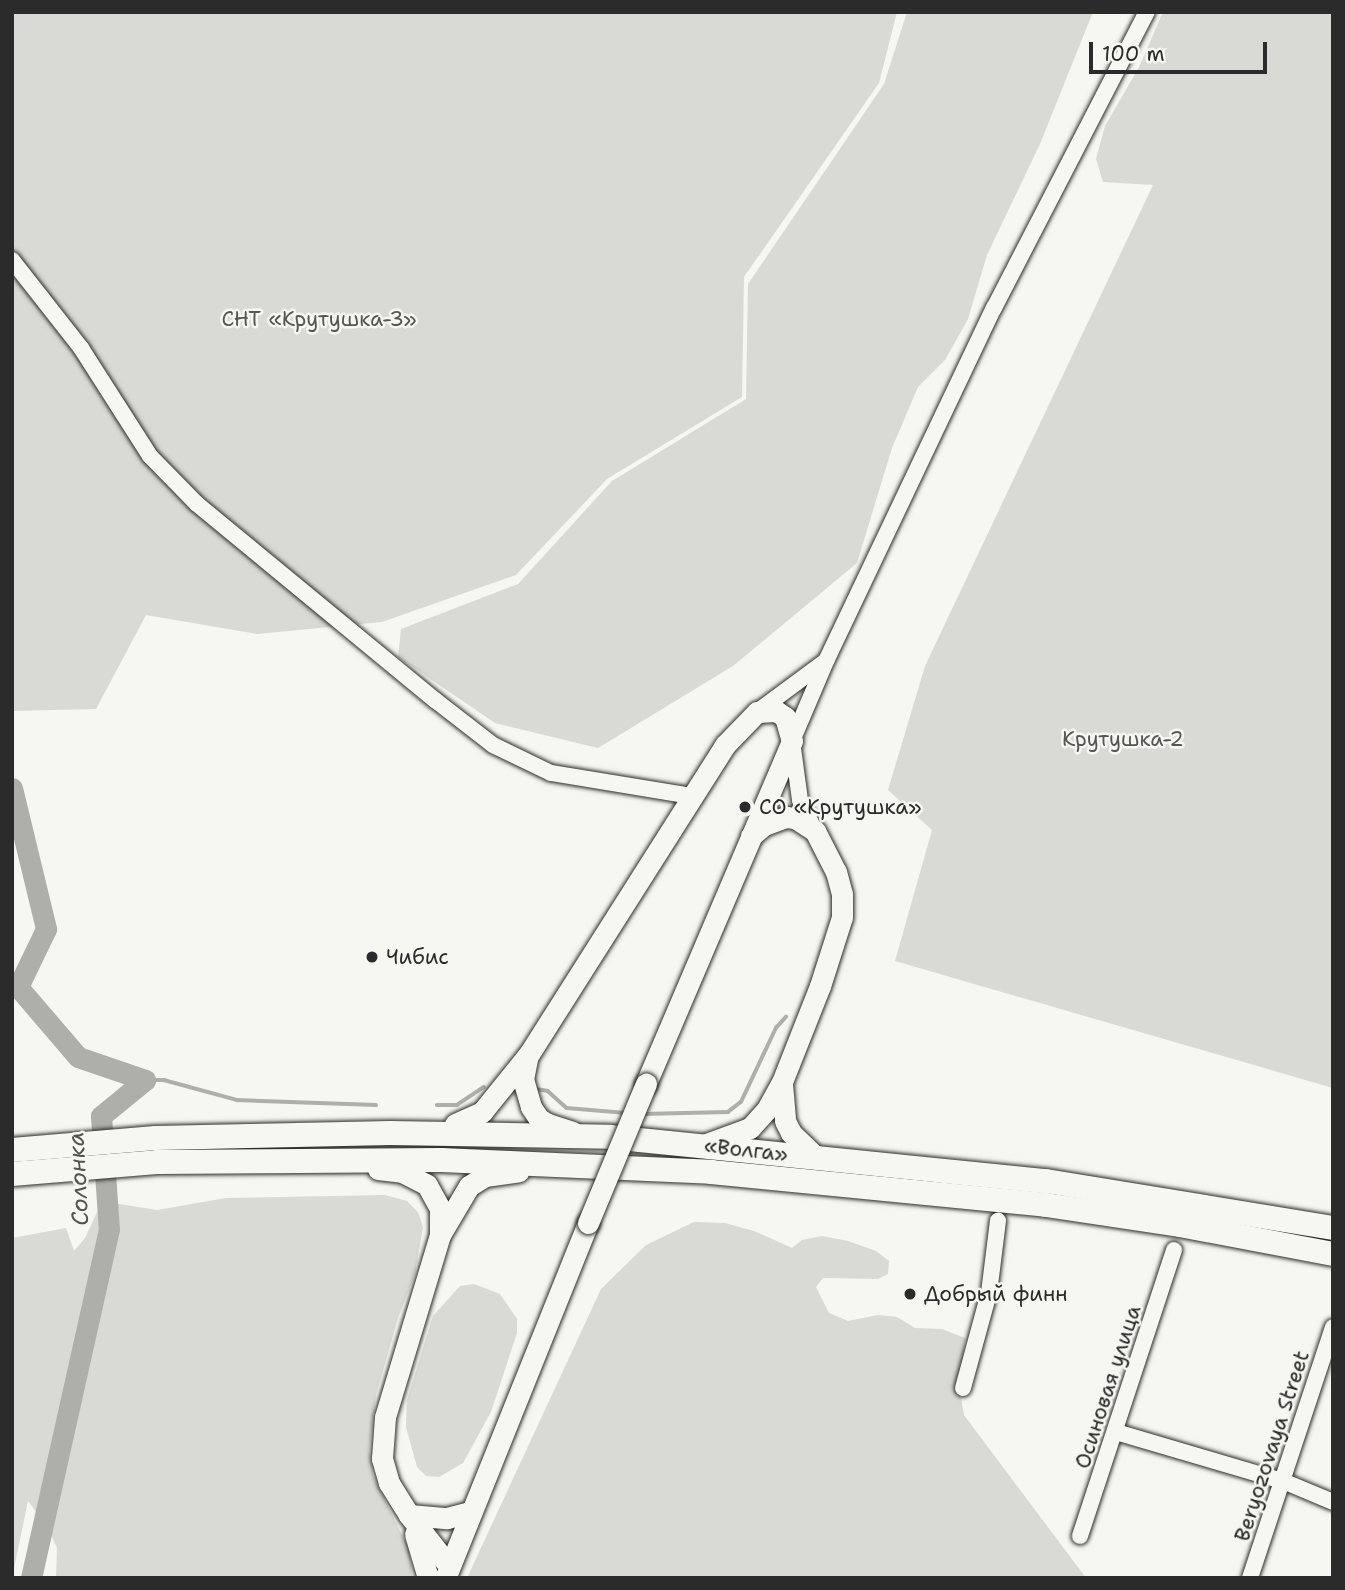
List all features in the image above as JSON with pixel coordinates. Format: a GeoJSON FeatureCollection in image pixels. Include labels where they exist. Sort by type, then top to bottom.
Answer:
{"type":"FeatureCollection","features":[{"type":"Feature","properties":{"kind":"highway","name":"«Волга»"},"geometry":{"type":"LineString","coordinates":[[156,1150],[390,1133],[570,1132],[1046,1181],[1333,1228]]}},
{"type":"Feature","properties":{"kind":"highway"},"geometry":{"type":"LineString","coordinates":[[12,1150],[38,1159],[156,1150]]}},
{"type":"Feature","properties":{"kind":"highway","name":"«Волга»"},"geometry":{"type":"LineString","coordinates":[[156,1150],[323,1162],[441,1160],[576,1164],[765,1176],[1001,1199],[1180,1225],[1333,1254]]}},
{"type":"Feature","properties":{"kind":"highway"},"geometry":{"type":"LineString","coordinates":[[12,1174],[38,1159]]}},
{"type":"Feature","properties":{"kind":"main road"},"geometry":{"type":"LineString","coordinates":[[447,1572],[588,1223],[792,741],[785,717],[776,711],[757,712],[725,745],[529,1054],[482,1112],[455,1125]]}},
{"type":"Feature","properties":{"kind":"main road"},"geometry":{"type":"LineString","coordinates":[[701,1145],[731,1138],[750,1128],[767,1109],[782,1082],[820,986],[842,917],[842,894],[836,872],[816,831],[795,818],[786,817],[771,822],[751,836]]}},
{"type":"Feature","properties":{"kind":"main road"},"geometry":{"type":"LineString","coordinates":[[529,1054],[523,1079],[527,1100],[539,1119],[570,1132]]}},
{"type":"Feature","properties":{"kind":"main road"},"geometry":{"type":"LineString","coordinates":[[782,1082],[785,1121],[791,1133],[816,1157]]}},
{"type":"Feature","properties":{"kind":"main road"},"geometry":{"type":"LineString","coordinates":[[390,1133],[426,1125],[570,1132]]}},
{"type":"Feature","properties":{"kind":"main road"},"geometry":{"type":"LineString","coordinates":[[323,1162],[350,1168],[402,1172],[421,1180],[431,1190],[440,1208],[439,1235],[382,1434],[384,1469],[409,1515],[447,1572]]}},
{"type":"Feature","properties":{"kind":"main road"},"geometry":{"type":"LineString","coordinates":[[439,1235],[462,1195],[485,1176],[502,1172],[551,1170],[576,1164]]}},
{"type":"Feature","properties":{"kind":"main road"},"geometry":{"type":"LineString","coordinates":[[409,1515],[447,1518],[469,1512]]}},
{"type":"Feature","properties":{"kind":"main road"},"geometry":{"type":"LineString","coordinates":[[409,1515],[428,1578]]}},
{"type":"Feature","properties":{"kind":"street"},"geometry":{"type":"LineString","coordinates":[[816,831],[800,800],[792,741],[827,659],[994,308],[1147,12]]}},
{"type":"Feature","properties":{"kind":"street"},"geometry":{"type":"LineString","coordinates":[[12,260],[81,348],[160,466],[197,504],[435,700],[493,745],[551,773],[691,796]]}},
{"type":"Feature","properties":{"kind":"street"},"geometry":{"type":"LineString","coordinates":[[757,712],[807,677],[827,659]]}},
{"type":"Feature","properties":{"kind":"street"},"geometry":{"type":"LineString","coordinates":[[963,1388],[989,1293],[998,1221]]}},
{"type":"Feature","properties":{"kind":"street","name":"Осиновая улица"},"geometry":{"type":"LineString","coordinates":[[1080,1536],[1174,1250]]}},
{"type":"Feature","properties":{"kind":"street","name":"Beryozovaya Street"},"geometry":{"type":"LineString","coordinates":[[1250,1578],[1333,1327]]}},
{"type":"Feature","properties":{"kind":"street"},"geometry":{"type":"LineString","coordinates":[[1116,1432],[1283,1481],[1333,1502]]}},
{"type":"Feature","properties":{"kind":"green space","name":"СНТ «Крутушка-3»"},"geometry":{"type":"Polygon","coordinates":[[[12,12],[897,12],[879,83],[744,277],[742,397],[607,479],[516,575],[382,622],[257,634],[146,615],[96,709],[14,711],[12,12]]]}},
{"type":"Feature","properties":{"kind":"green space"},"geometry":{"type":"Polygon","coordinates":[[[907,12],[1093,12],[1040,144],[987,255],[968,319],[945,360],[918,387],[892,448],[857,563],[733,666],[598,748],[495,723],[398,657],[401,629],[518,584],[612,481],[746,399],[748,284],[884,84],[907,12]]]}},
{"type":"Feature","properties":{"kind":"green space","name":"Крутушка-2"},"geometry":{"type":"Polygon","coordinates":[[[1163,12],[1333,12],[1333,1088],[895,961],[932,830],[888,790],[925,666],[1153,185],[1103,182],[1096,159],[1105,126],[1139,67],[1163,12]]]}},
{"type":"Feature","properties":{"kind":"green space"},"geometry":{"type":"Polygon","coordinates":[[[385,1195],[407,1201],[418,1212],[423,1227],[415,1274],[398,1318],[376,1395],[369,1451],[373,1476],[408,1547],[413,1578],[56,1578],[57,1548],[47,1526],[28,1501],[12,1578],[12,1238],[66,1228],[74,1251],[85,1238],[100,1206],[107,1202],[157,1210],[226,1198],[385,1195]]]}},
{"type":"Feature","properties":{"kind":"green space"},"geometry":{"type":"Polygon","coordinates":[[[694,1222],[725,1223],[754,1231],[792,1248],[802,1240],[822,1236],[848,1241],[876,1251],[889,1261],[888,1274],[878,1279],[823,1278],[816,1287],[829,1313],[848,1321],[878,1315],[897,1317],[915,1328],[942,1329],[965,1338],[960,1392],[964,1415],[1086,1578],[467,1578],[601,1289],[646,1245],[694,1222]]]}},
{"type":"Feature","properties":{"kind":"green space"},"geometry":{"type":"Polygon","coordinates":[[[474,1284],[500,1294],[517,1319],[517,1333],[491,1412],[463,1463],[439,1477],[426,1476],[417,1467],[406,1427],[407,1400],[433,1316],[460,1286],[474,1284]]]}},
{"type":"Feature","properties":{"kind":"waterway","name":"Солонка"},"geometry":{"type":"LineString","coordinates":[[12,788],[46,929],[18,987],[78,1057],[145,1080],[101,1116],[109,1229],[31,1578]]}},
{"type":"Feature","properties":{"kind":"waterway"},"geometry":{"type":"LineString","coordinates":[[641,1114],[728,1112],[741,1102],[776,1028],[786,1017]]}},
{"type":"Feature","properties":{"kind":"waterway"},"geometry":{"type":"LineString","coordinates":[[145,1080],[164,1080],[237,1100],[376,1105]]}},
{"type":"Feature","properties":{"kind":"waterway"},"geometry":{"type":"LineString","coordinates":[[437,1105],[457,1105],[484,1087]]}},
{"type":"Feature","properties":{"kind":"waterway"},"geometry":{"type":"LineString","coordinates":[[536,1089],[548,1091],[567,1108],[626,1113]]}},
{"type":"Feature","properties":{"kind":"place","name":"СО «Крутушка»"},"geometry":{"type":"Point","coordinates":[745,807]}},
{"type":"Feature","properties":{"kind":"place","name":"Чибис"},"geometry":{"type":"Point","coordinates":[372,957]}},
{"type":"Feature","properties":{"kind":"place","name":"Добрый финн"},"geometry":{"type":"Point","coordinates":[910,1294]}}]}
